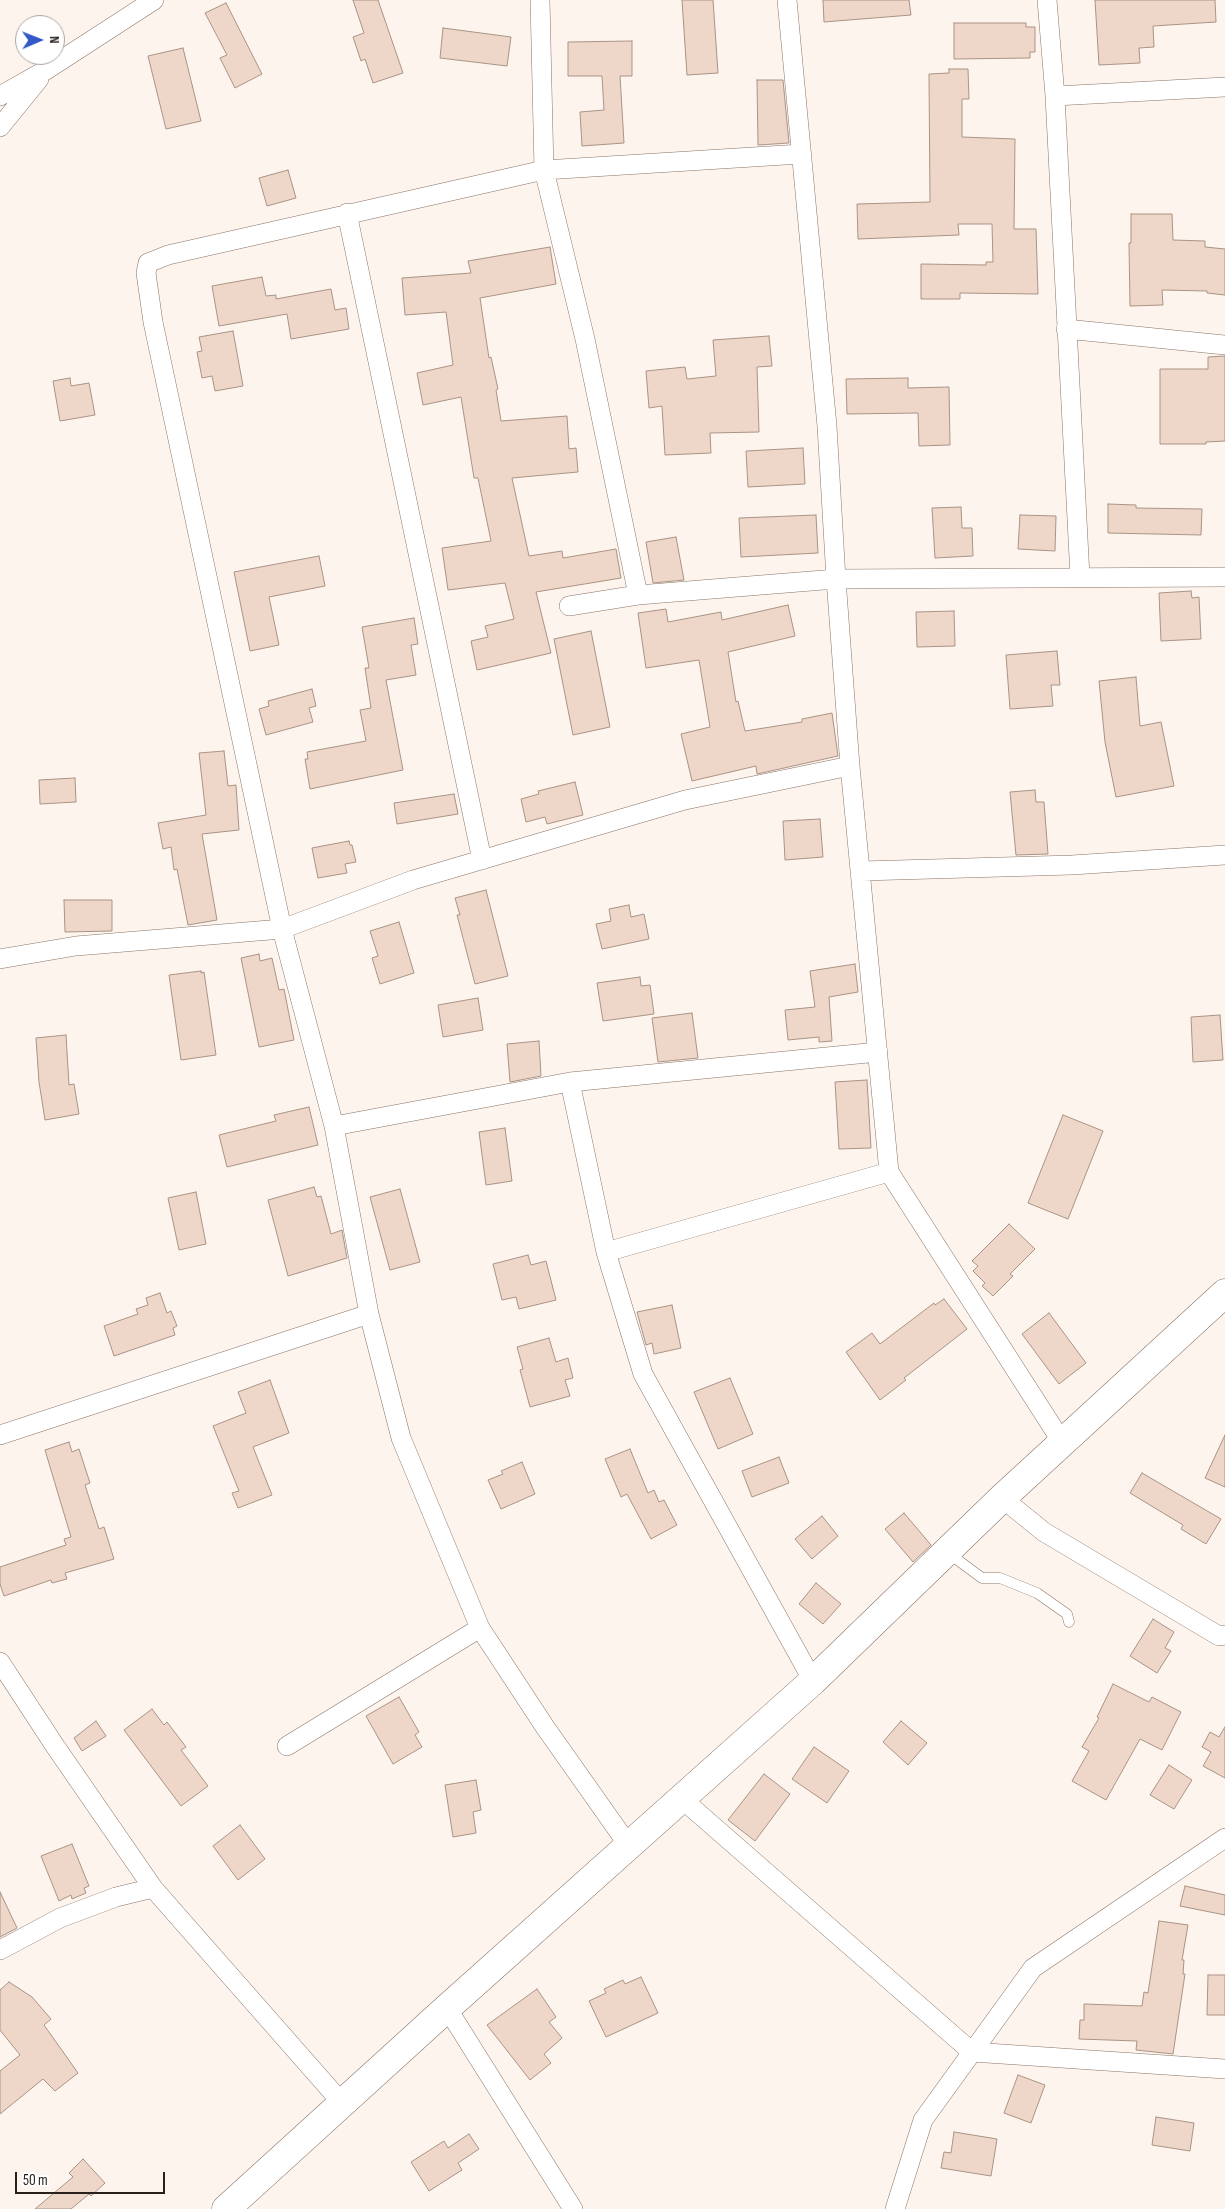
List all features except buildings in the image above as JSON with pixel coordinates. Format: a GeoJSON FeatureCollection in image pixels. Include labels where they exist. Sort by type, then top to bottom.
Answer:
{"type":"FeatureCollection","features":[{"type":"Feature","properties":{"kind":"main road"},"geometry":{"type":"LineString","coordinates":[[226,2209],[342,2102],[813,1681],[1002,1498],[1225,1292]]}},
{"type":"Feature","properties":{"kind":"street"},"geometry":{"type":"LineString","coordinates":[[0,96],[46,70],[154,0]]}},
{"type":"Feature","properties":{"kind":"street"},"geometry":{"type":"LineString","coordinates":[[540,0],[544,170],[586,339],[638,595]]}},
{"type":"Feature","properties":{"kind":"street"},"geometry":{"type":"LineString","coordinates":[[787,0],[827,426],[850,766],[862,871],[889,1172],[1062,1442]]}},
{"type":"Feature","properties":{"kind":"street"},"geometry":{"type":"LineString","coordinates":[[1047,0],[1055,96],[1080,577]]}},
{"type":"Feature","properties":{"kind":"street"},"geometry":{"type":"LineString","coordinates":[[0,127],[46,70]]}},
{"type":"Feature","properties":{"kind":"street"},"geometry":{"type":"LineString","coordinates":[[1055,96],[1225,87]]}},
{"type":"Feature","properties":{"kind":"street"},"geometry":{"type":"LineString","coordinates":[[629,1846],[545,1727],[480,1628],[401,1438],[370,1314],[334,1126],[282,929],[155,331],[147,292],[146,273],[148,263],[155,259],[347,213],[544,170],[801,154]]}},
{"type":"Feature","properties":{"kind":"street"},"geometry":{"type":"LineString","coordinates":[[347,213],[482,860]]}},
{"type":"Feature","properties":{"kind":"street"},"geometry":{"type":"LineString","coordinates":[[1066,329],[1225,345]]}},
{"type":"Feature","properties":{"kind":"street"},"geometry":{"type":"LineString","coordinates":[[569,606],[638,595],[836,579],[1225,577]]}},
{"type":"Feature","properties":{"kind":"street"},"geometry":{"type":"LineString","coordinates":[[0,959],[76,946],[282,929],[414,880],[685,800],[850,766]]}},
{"type":"Feature","properties":{"kind":"street"},"geometry":{"type":"LineString","coordinates":[[862,871],[1072,865],[1225,855]]}},
{"type":"Feature","properties":{"kind":"street"},"geometry":{"type":"LineString","coordinates":[[334,1126],[570,1082],[878,1052]]}},
{"type":"Feature","properties":{"kind":"street"},"geometry":{"type":"LineString","coordinates":[[570,1082],[606,1252],[643,1374],[813,1681]]}},
{"type":"Feature","properties":{"kind":"street"},"geometry":{"type":"LineString","coordinates":[[606,1252],[889,1172]]}},
{"type":"Feature","properties":{"kind":"street"},"geometry":{"type":"LineString","coordinates":[[0,1435],[370,1314]]}},
{"type":"Feature","properties":{"kind":"street"},"geometry":{"type":"LineString","coordinates":[[1002,1498],[1044,1532],[1219,1636],[1225,1635]]}},
{"type":"Feature","properties":{"kind":"street"},"geometry":{"type":"LineString","coordinates":[[287,1746],[480,1628]]}},
{"type":"Feature","properties":{"kind":"street"},"geometry":{"type":"LineString","coordinates":[[0,1662],[55,1746],[153,1888],[342,2102]]}},
{"type":"Feature","properties":{"kind":"street"},"geometry":{"type":"LineString","coordinates":[[682,1800],[972,2052],[1225,2069]]}},
{"type":"Feature","properties":{"kind":"street"},"geometry":{"type":"LineString","coordinates":[[896,2209],[923,2120],[1033,1968],[1225,1838]]}},
{"type":"Feature","properties":{"kind":"street"},"geometry":{"type":"LineString","coordinates":[[0,1950],[60,1918],[116,1897],[153,1888]]}},
{"type":"Feature","properties":{"kind":"street"},"geometry":{"type":"LineString","coordinates":[[447,2008],[573,2209]]}},
{"type":"Feature","properties":{"kind":"lane"},"geometry":{"type":"LineString","coordinates":[[946,1551],[982,1578],[1000,1578],[1038,1592],[1067,1614],[1069,1622]]}}]}
